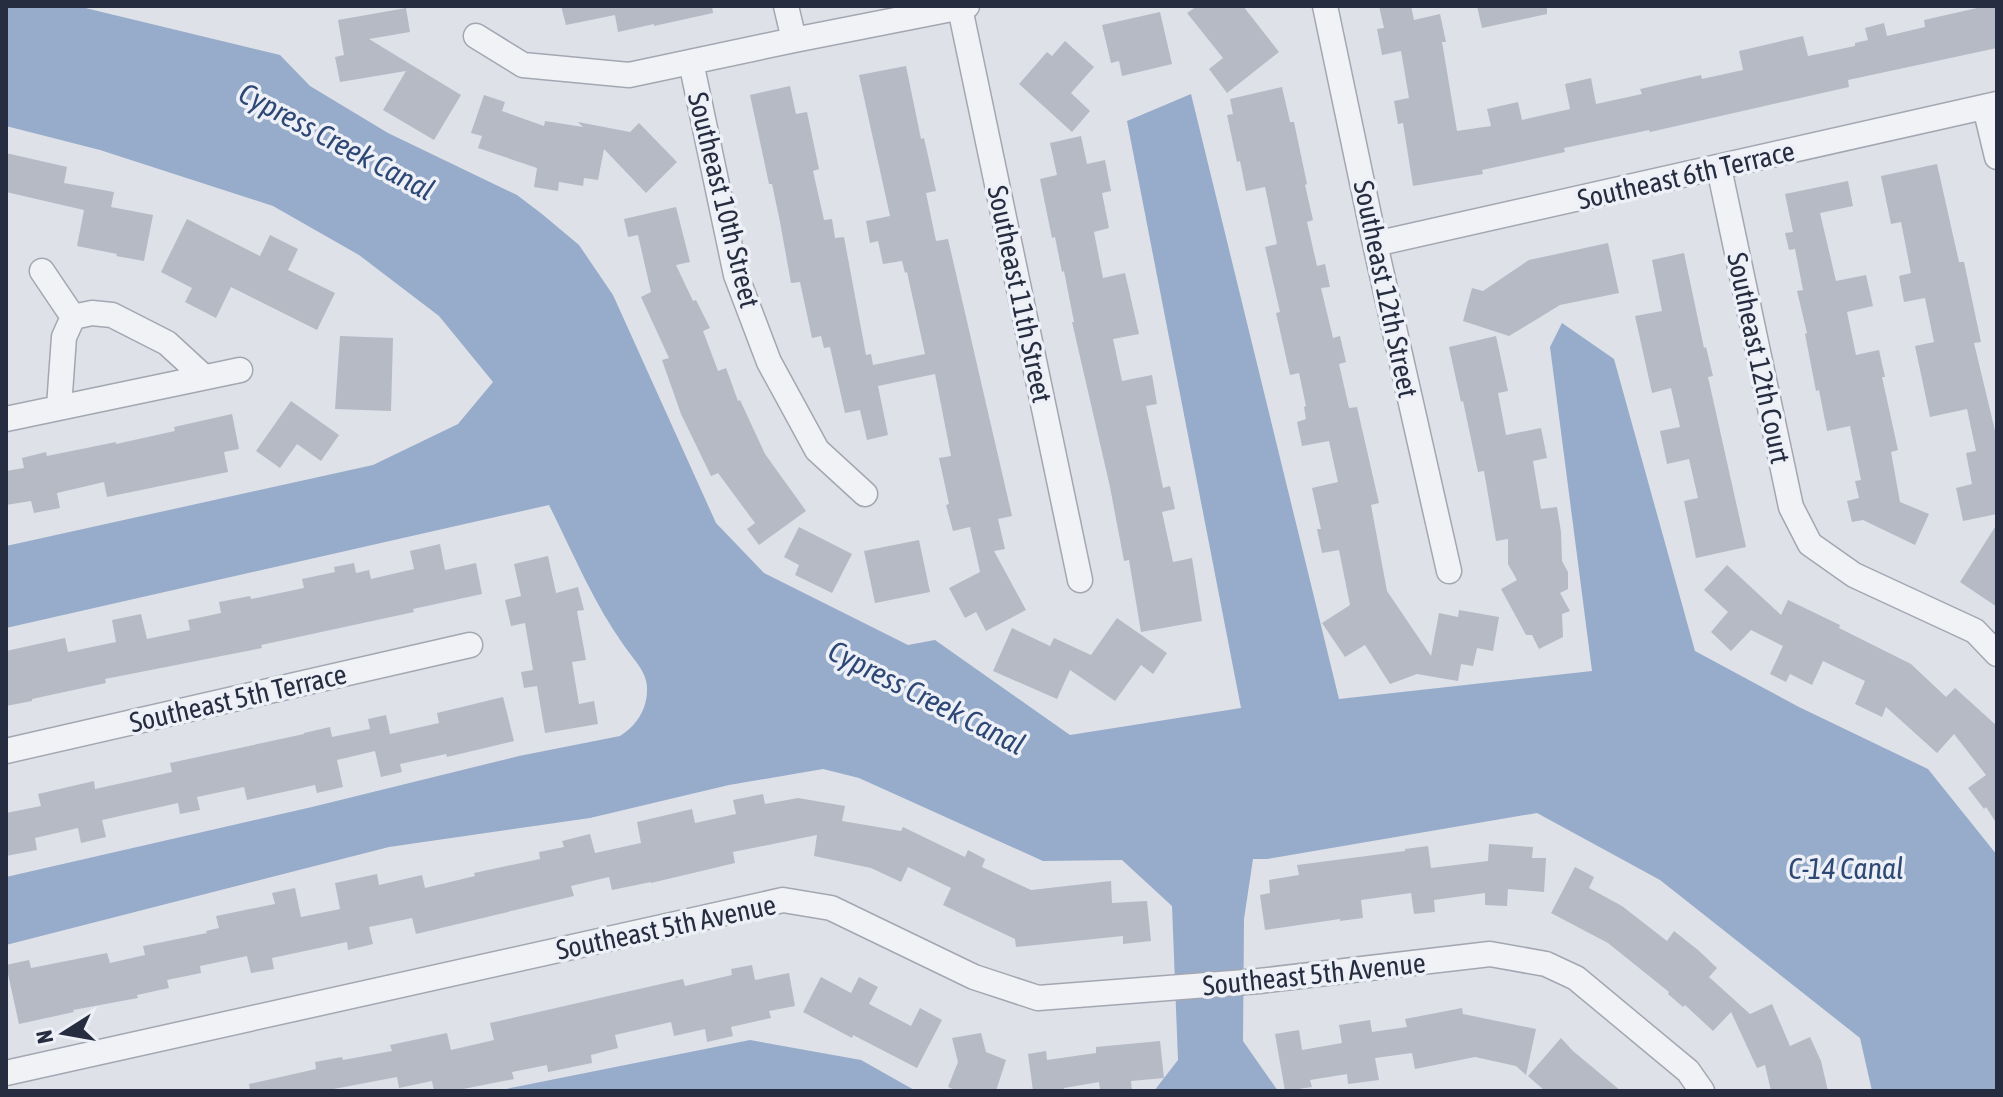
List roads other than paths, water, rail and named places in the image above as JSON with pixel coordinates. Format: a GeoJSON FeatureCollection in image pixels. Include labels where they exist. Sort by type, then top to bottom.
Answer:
{"type":"FeatureCollection","features":[{"type":"Feature","properties":{"kind":"street"},"geometry":{"type":"LineString","coordinates":[[786,6],[794,40]]}},
{"type":"Feature","properties":{"kind":"street","name":"Southeast 12th Street"},"geometry":{"type":"LineString","coordinates":[[1325,6],[1449,571]]}},
{"type":"Feature","properties":{"kind":"street"},"geometry":{"type":"LineString","coordinates":[[476,36],[523,65],[629,75],[963,7]]}},
{"type":"Feature","properties":{"kind":"street","name":"Southeast 11th Street"},"geometry":{"type":"LineString","coordinates":[[963,7],[1080,580]]}},
{"type":"Feature","properties":{"kind":"street","name":"Southeast 10th Street"},"geometry":{"type":"LineString","coordinates":[[691,62],[736,275],[769,362],[817,450],[865,494]]}},
{"type":"Feature","properties":{"kind":"street"},"geometry":{"type":"LineString","coordinates":[[1991,105],[1997,157]]}},
{"type":"Feature","properties":{"kind":"street","name":"Southeast 6th Terrace"},"geometry":{"type":"LineString","coordinates":[[1375,244],[1991,105]]}},
{"type":"Feature","properties":{"kind":"street","name":"Southeast 12th Court"},"geometry":{"type":"LineString","coordinates":[[1719,168],[1791,507],[1810,544],[1854,575],[1975,631],[1997,654]]}},
{"type":"Feature","properties":{"kind":"street"},"geometry":{"type":"LineString","coordinates":[[42,271],[73,317]]}},
{"type":"Feature","properties":{"kind":"street"},"geometry":{"type":"LineString","coordinates":[[73,317],[92,313],[112,315],[167,343],[204,377]]}},
{"type":"Feature","properties":{"kind":"street"},"geometry":{"type":"LineString","coordinates":[[59,407],[64,337],[73,317]]}},
{"type":"Feature","properties":{"kind":"street"},"geometry":{"type":"LineString","coordinates":[[6,419],[240,370]]}},
{"type":"Feature","properties":{"kind":"street","name":"Southeast 5th Terrace"},"geometry":{"type":"LineString","coordinates":[[6,751],[470,645]]}},
{"type":"Feature","properties":{"kind":"street","name":"Southeast 5th Avenue"},"geometry":{"type":"LineString","coordinates":[[6,1073],[783,900],[831,908],[974,977],[1038,998],[1259,981],[1490,954],[1546,964],[1576,978],[1688,1071],[1702,1091]]}},
{"type":"Feature","properties":{"kind":"water","name":"C-14 Canal"},"geometry":{"type":"Polygon","coordinates":[[[6,6],[77,6],[280,55],[310,86],[388,133],[517,195],[579,245],[613,295],[716,523],[764,573],[908,645],[935,640],[1070,735],[1241,708],[1127,121],[1191,94],[1339,699],[1592,671],[1550,347],[1562,323],[1614,359],[1695,651],[1799,707],[1928,769],[1997,855],[1997,1091],[1872,1091],[1860,1038],[1660,880],[1537,813],[1253,859],[1244,919],[1243,1041],[1278,1091],[1154,1091],[1178,1060],[1172,906],[1122,860],[1043,861],[859,778],[823,769],[729,785],[590,818],[389,847],[6,945],[6,877],[519,756],[620,736],[640,717],[647,684],[643,672],[603,613],[549,505],[6,628],[6,546],[373,465],[458,424],[493,382],[439,316],[359,255],[273,206],[100,150],[6,126],[6,6]]]}},
{"type":"Feature","properties":{"kind":"water"},"geometry":{"type":"Polygon","coordinates":[[[750,1040],[861,1060],[916,1091],[496,1091],[750,1040]]]}},
{"type":"Feature","properties":{"kind":"water label","name":"Cypress Creek Canal"},"geometry":{"type":"Point","coordinates":[337,141]}},
{"type":"Feature","properties":{"kind":"water label","name":"Cypress Creek Canal"},"geometry":{"type":"Point","coordinates":[927,697]}}]}
